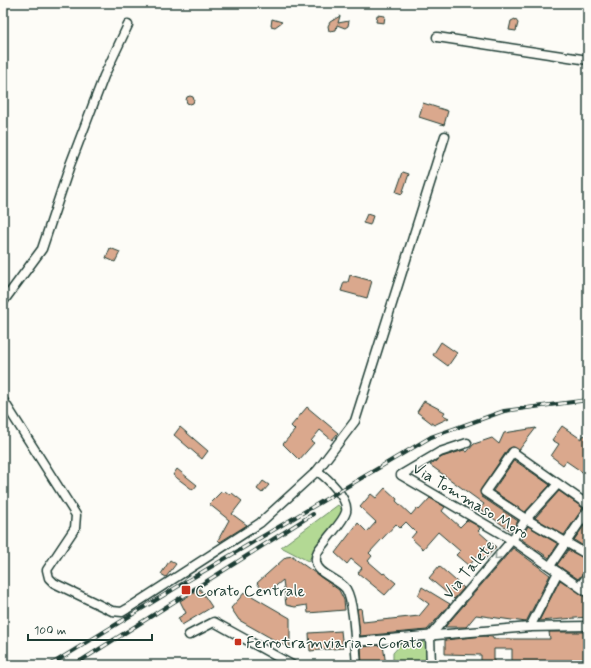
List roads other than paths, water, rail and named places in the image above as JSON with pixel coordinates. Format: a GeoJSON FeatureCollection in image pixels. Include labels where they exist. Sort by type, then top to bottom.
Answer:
{"type":"FeatureCollection","features":[{"type":"Feature","properties":{"kind":"street"},"geometry":{"type":"LineString","coordinates":[[3,302],[42,249],[70,165],[101,83],[128,25]]}},
{"type":"Feature","properties":{"kind":"street"},"geometry":{"type":"LineString","coordinates":[[437,37],[588,60]]}},
{"type":"Feature","properties":{"kind":"street"},"geometry":{"type":"LineString","coordinates":[[3,400],[76,515],[75,528],[48,570],[49,578],[54,583],[112,611],[122,612],[128,609],[260,523],[317,470],[355,421],[445,136]]}},
{"type":"Feature","properties":{"kind":"street","name":"Via Tommaso Moro"},"geometry":{"type":"LineString","coordinates":[[467,442],[440,452],[401,475],[512,540],[588,592]]}},
{"type":"Feature","properties":{"kind":"street"},"geometry":{"type":"LineString","coordinates":[[588,505],[513,452],[485,492],[526,519],[588,555]]}},
{"type":"Feature","properties":{"kind":"street"},"geometry":{"type":"LineString","coordinates":[[317,470],[328,479],[338,492],[346,510],[343,517],[316,555],[316,563],[319,569],[339,582],[346,590],[351,604],[357,665]]}},
{"type":"Feature","properties":{"kind":"street","name":"Via Talete"},"geometry":{"type":"LineString","coordinates":[[430,636],[512,540],[526,519],[558,484]]}},
{"type":"Feature","properties":{"kind":"street"},"geometry":{"type":"LineString","coordinates":[[550,566],[588,510]]}},
{"type":"Feature","properties":{"kind":"street"},"geometry":{"type":"LineString","coordinates":[[530,627],[558,572]]}},
{"type":"Feature","properties":{"kind":"street"},"geometry":{"type":"LineString","coordinates":[[580,586],[588,576]]}},
{"type":"Feature","properties":{"kind":"street"},"geometry":{"type":"LineString","coordinates":[[189,635],[214,622],[292,665]]}},
{"type":"Feature","properties":{"kind":"street"},"geometry":{"type":"LineString","coordinates":[[355,642],[530,627],[588,626]]}},
{"type":"Feature","properties":{"kind":"street"},"geometry":{"type":"LineString","coordinates":[[430,636],[431,665]]}},
{"type":"Feature","properties":{"kind":"railway"},"geometry":{"type":"LineString","coordinates":[[50,665],[182,584],[431,437],[504,411],[588,400]]}},
{"type":"Feature","properties":{"kind":"railway"},"geometry":{"type":"LineString","coordinates":[[74,665],[313,514]]}},
{"type":"Feature","properties":{"kind":"place","name":"Corato Centrale"},"geometry":{"type":"Point","coordinates":[186,590]}},
{"type":"Feature","properties":{"kind":"place","name":"Ferrotramviaria - Corato"},"geometry":{"type":"Point","coordinates":[238,642]}}]}
